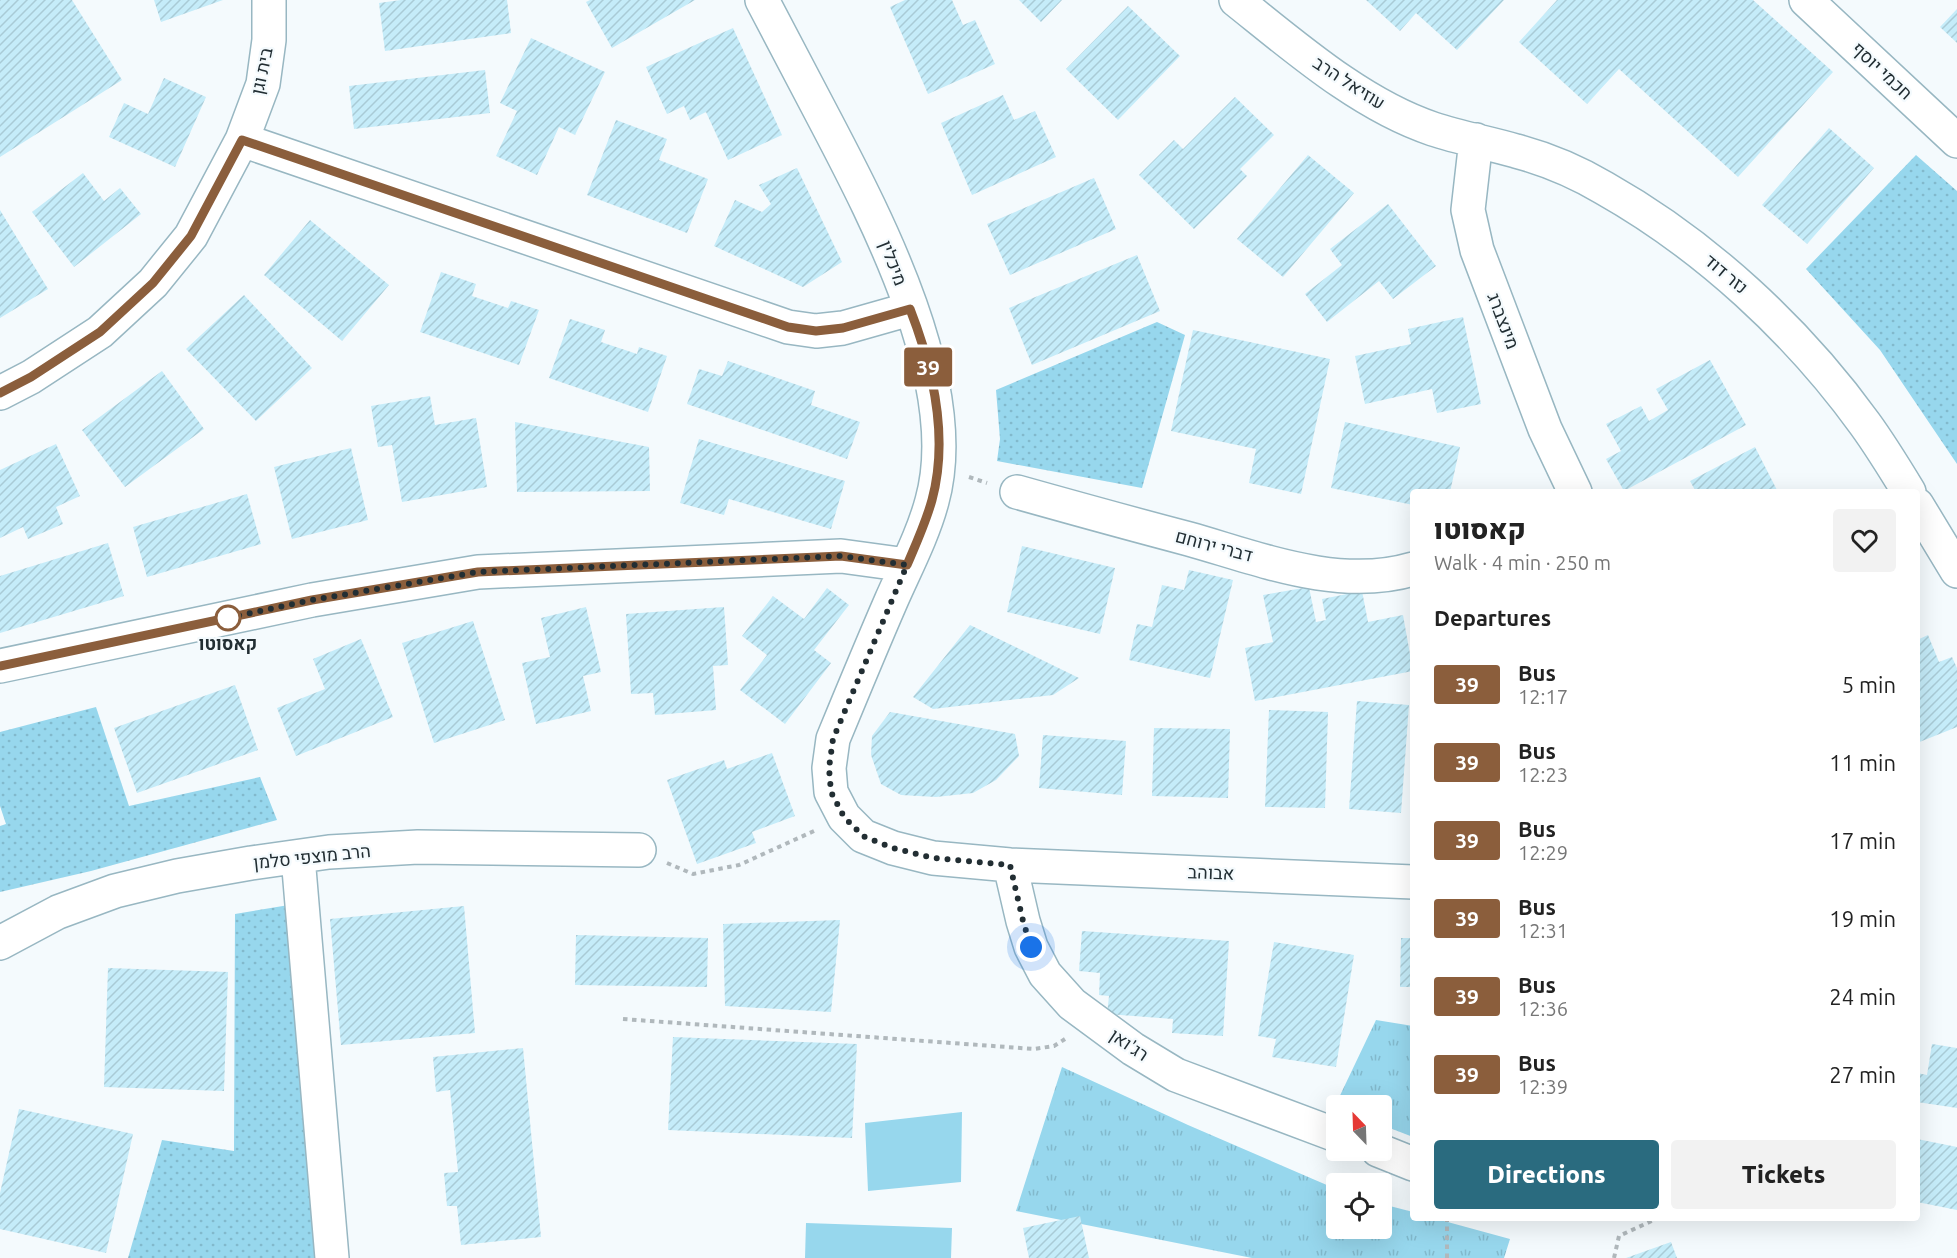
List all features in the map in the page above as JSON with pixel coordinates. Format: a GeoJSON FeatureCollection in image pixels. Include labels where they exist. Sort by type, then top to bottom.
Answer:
{"type":"FeatureCollection","features":[{"type":"Feature","properties":{"kind":"street","name":"בית וגן"},"geometry":{"type":"LineString","coordinates":[[0,393],[31,377],[100,332],[153,283],[191,236],[242,140],[263,84],[269,40],[269,0]]}},
{"type":"Feature","properties":{"kind":"street","name":"מיכלין"},"geometry":{"type":"LineString","coordinates":[[762,0],[858,182],[889,251],[920,334],[934,396],[939,432],[938,468],[932,500],[833,739],[829,768],[831,792],[844,817],[863,836],[893,848],[933,858],[1010,865]]}},
{"type":"Feature","properties":{"kind":"street","name":"עוזיאל הרב"},"geometry":{"type":"LineString","coordinates":[[1236,0],[1345,84],[1400,115],[1432,129],[1476,140]]}},
{"type":"Feature","properties":{"kind":"street","name":"חכמי יוסף"},"geometry":{"type":"LineString","coordinates":[[1806,0],[1957,141]]}},
{"type":"Feature","properties":{"kind":"street"},"geometry":{"type":"LineString","coordinates":[[242,140],[788,327],[816,331],[843,328],[910,309]]}},
{"type":"Feature","properties":{"kind":"street","name":"מינצברג"},"geometry":{"type":"LineString","coordinates":[[1476,140],[1468,210],[1477,250],[1545,429],[1573,489]]}},
{"type":"Feature","properties":{"kind":"street","name":"נזר דוד"},"geometry":{"type":"LineString","coordinates":[[1476,140],[1561,167],[1604,187],[1692,246],[1754,298],[1818,366],[1865,423],[1908,489]]}},
{"type":"Feature","properties":{"kind":"street","name":"דברי ירוחם"},"geometry":{"type":"LineString","coordinates":[[1017,492],[1306,571],[1358,577],[1398,574],[1410,570]]}},
{"type":"Feature","properties":{"kind":"street"},"geometry":{"type":"LineString","coordinates":[[1920,510],[1957,571]]}},
{"type":"Feature","properties":{"kind":"street"},"geometry":{"type":"LineString","coordinates":[[0,666],[312,600],[478,572],[841,556],[907,565]]}},
{"type":"Feature","properties":{"kind":"street","name":"הרב מוצפי סלמן"},"geometry":{"type":"LineString","coordinates":[[0,943],[58,912],[115,891],[177,876],[329,852],[418,847],[639,850]]}},
{"type":"Feature","properties":{"kind":"street"},"geometry":{"type":"LineString","coordinates":[[298,857],[332,1258]]}},
{"type":"Feature","properties":{"kind":"street","name":"אבוהב"},"geometry":{"type":"LineString","coordinates":[[1010,865],[1410,882]]}},
{"type":"Feature","properties":{"kind":"street","name":"רג'ואן"},"geometry":{"type":"LineString","coordinates":[[1010,865],[1031,947],[1045,974],[1072,1004],[1132,1049],[1176,1075],[1326,1131]]}},
{"type":"Feature","properties":{"kind":"street"},"geometry":{"type":"LineString","coordinates":[[1392,1156],[1410,1163]]}},
{"type":"Feature","properties":{"kind":"path"},"geometry":{"type":"LineString","coordinates":[[938,468],[1017,492]]}},
{"type":"Feature","properties":{"kind":"path"},"geometry":{"type":"LineString","coordinates":[[639,850],[693,874],[739,866],[844,817]]}},
{"type":"Feature","properties":{"kind":"path"},"geometry":{"type":"LineString","coordinates":[[622,1019],[1034,1049],[1054,1046],[1066,1038],[1086,1015]]}},
{"type":"Feature","properties":{"kind":"path"},"geometry":{"type":"LineString","coordinates":[[1447,1221],[1447,1258]]}},
{"type":"Feature","properties":{"kind":"path"},"geometry":{"type":"LineString","coordinates":[[1614,1258],[1619,1236],[1652,1221]]}},
{"type":"Feature","properties":{"kind":"green space"},"geometry":{"type":"Polygon","coordinates":[[[1916,155],[1957,191],[1957,464],[1880,350],[1806,269],[1916,155]]]}},
{"type":"Feature","properties":{"kind":"green space"},"geometry":{"type":"Polygon","coordinates":[[[1157,322],[1185,335],[1142,488],[997,461],[1000,439],[996,390],[1157,322]]]}},
{"type":"Feature","properties":{"kind":"green space"},"geometry":{"type":"Polygon","coordinates":[[[96,707],[129,806],[260,777],[277,820],[91,871],[0,892],[0,826],[6,824],[0,806],[0,732],[96,707]]]}},
{"type":"Feature","properties":{"kind":"green space"},"geometry":{"type":"Polygon","coordinates":[[[295,904],[315,1258],[128,1258],[162,1140],[234,1151],[235,914],[295,904]]]}},
{"type":"Feature","properties":{"kind":"green space"},"geometry":{"type":"Polygon","coordinates":[[[1376,1020],[1410,1026],[1410,1136],[1392,1129],[1392,1095],[1340,1095],[1376,1020]]]}},
{"type":"Feature","properties":{"kind":"green space"},"geometry":{"type":"Polygon","coordinates":[[[1062,1067],[1326,1185],[1326,1239],[1392,1239],[1392,1207],[1410,1211],[1410,1221],[1444,1221],[1510,1239],[1504,1258],[1252,1258],[1016,1211],[1062,1067]]]}},
{"type":"Feature","properties":{"kind":"green space"},"geometry":{"type":"Polygon","coordinates":[[[962,1112],[961,1182],[868,1191],[865,1123],[962,1112]]]}},
{"type":"Feature","properties":{"kind":"green space"},"geometry":{"type":"Polygon","coordinates":[[[806,1223],[952,1228],[951,1258],[805,1258],[806,1223]]]}},
{"type":"Feature","properties":{"kind":"building"},"geometry":{"type":"Polygon","coordinates":[[[0,0],[72,0],[122,80],[0,157],[0,0]]]}},
{"type":"Feature","properties":{"kind":"building"},"geometry":{"type":"Polygon","coordinates":[[[154,0],[223,0],[161,22],[154,0]]]}},
{"type":"Feature","properties":{"kind":"building"},"geometry":{"type":"Polygon","coordinates":[[[401,0],[507,0],[511,33],[385,51],[379,3],[401,0]]]}},
{"type":"Feature","properties":{"kind":"building"},"geometry":{"type":"Polygon","coordinates":[[[590,0],[695,0],[612,48],[586,2],[590,0]]]}},
{"type":"Feature","properties":{"kind":"building"},"geometry":{"type":"Polygon","coordinates":[[[905,0],[952,0],[963,25],[975,20],[995,64],[928,94],[890,7],[905,0]]]}},
{"type":"Feature","properties":{"kind":"building"},"geometry":{"type":"Polygon","coordinates":[[[1019,0],[1062,0],[1041,22],[1019,0]]]}},
{"type":"Feature","properties":{"kind":"building"},"geometry":{"type":"Polygon","coordinates":[[[1366,0],[1504,0],[1457,50],[1416,13],[1400,31],[1366,0]]]}},
{"type":"Feature","properties":{"kind":"building"},"geometry":{"type":"Polygon","coordinates":[[[1557,0],[1753,0],[1833,72],[1738,177],[1619,69],[1587,104],[1519,42],[1557,0]]]}},
{"type":"Feature","properties":{"kind":"building"},"geometry":{"type":"Polygon","coordinates":[[[1128,6],[1180,56],[1118,120],[1066,69],[1128,6]]]}},
{"type":"Feature","properties":{"kind":"building"},"geometry":{"type":"Polygon","coordinates":[[[1957,9],[1957,43],[1940,27],[1957,9]]]}},
{"type":"Feature","properties":{"kind":"building"},"geometry":{"type":"Polygon","coordinates":[[[733,28],[782,135],[728,160],[706,112],[690,120],[684,106],[667,114],[646,67],[733,28]]]}},
{"type":"Feature","properties":{"kind":"building"},"geometry":{"type":"Polygon","coordinates":[[[531,38],[605,72],[575,135],[559,127],[537,175],[496,156],[517,111],[500,103],[531,38]]]}},
{"type":"Feature","properties":{"kind":"building"},"geometry":{"type":"Polygon","coordinates":[[[485,70],[490,113],[354,129],[349,86],[485,70]]]}},
{"type":"Feature","properties":{"kind":"building"},"geometry":{"type":"Polygon","coordinates":[[[164,78],[206,97],[175,167],[109,137],[124,103],[148,114],[164,78]]]}},
{"type":"Feature","properties":{"kind":"building"},"geometry":{"type":"Polygon","coordinates":[[[1003,95],[1014,120],[1035,111],[1056,157],[972,195],[941,123],[1003,95]]]}},
{"type":"Feature","properties":{"kind":"building"},"geometry":{"type":"Polygon","coordinates":[[[1235,97],[1274,135],[1240,169],[1247,176],[1194,229],[1139,175],[1174,140],[1183,149],[1235,97]]]}},
{"type":"Feature","properties":{"kind":"building"},"geometry":{"type":"Polygon","coordinates":[[[616,120],[667,139],[659,160],[708,179],[687,233],[587,195],[616,120]]]}},
{"type":"Feature","properties":{"kind":"building"},"geometry":{"type":"Polygon","coordinates":[[[1829,128],[1874,168],[1807,244],[1762,205],[1829,128]]]}},
{"type":"Feature","properties":{"kind":"building"},"geometry":{"type":"Polygon","coordinates":[[[1308,155],[1354,193],[1283,277],[1237,239],[1308,155]]]}},
{"type":"Feature","properties":{"kind":"building"},"geometry":{"type":"Polygon","coordinates":[[[797,168],[842,262],[803,287],[714,246],[735,200],[762,212],[771,204],[759,185],[797,168]]]}},
{"type":"Feature","properties":{"kind":"building"},"geometry":{"type":"Polygon","coordinates":[[[83,173],[104,201],[120,188],[141,214],[74,267],[32,212],[83,173]]]}},
{"type":"Feature","properties":{"kind":"building"},"geometry":{"type":"Polygon","coordinates":[[[1094,178],[1116,229],[1010,275],[987,224],[1094,178]]]}},
{"type":"Feature","properties":{"kind":"building"},"geometry":{"type":"Polygon","coordinates":[[[1388,204],[1436,266],[1393,299],[1379,281],[1327,322],[1305,294],[1342,265],[1330,249],[1388,204]]]}},
{"type":"Feature","properties":{"kind":"building"},"geometry":{"type":"Polygon","coordinates":[[[0,210],[48,289],[0,318],[0,210]]]}},
{"type":"Feature","properties":{"kind":"building"},"geometry":{"type":"Polygon","coordinates":[[[310,220],[389,285],[342,341],[264,275],[310,220]]]}},
{"type":"Feature","properties":{"kind":"building"},"geometry":{"type":"Polygon","coordinates":[[[1137,255],[1160,311],[1032,365],[1009,308],[1137,255]]]}},
{"type":"Feature","properties":{"kind":"building"},"geometry":{"type":"Polygon","coordinates":[[[441,272],[476,284],[472,296],[508,308],[511,301],[539,310],[519,365],[420,332],[441,272]]]}},
{"type":"Feature","properties":{"kind":"building"},"geometry":{"type":"Polygon","coordinates":[[[244,295],[312,368],[256,421],[186,349],[244,295]]]}},
{"type":"Feature","properties":{"kind":"building"},"geometry":{"type":"Polygon","coordinates":[[[1463,317],[1481,404],[1437,413],[1432,389],[1365,404],[1355,356],[1411,344],[1408,329],[1463,317]]]}},
{"type":"Feature","properties":{"kind":"building"},"geometry":{"type":"Polygon","coordinates":[[[570,319],[605,330],[601,342],[637,354],[639,347],[667,356],[648,412],[549,378],[570,319]]]}},
{"type":"Feature","properties":{"kind":"building"},"geometry":{"type":"Polygon","coordinates":[[[1193,330],[1330,359],[1301,494],[1249,483],[1256,449],[1171,431],[1193,330]]]}},
{"type":"Feature","properties":{"kind":"building"},"geometry":{"type":"Polygon","coordinates":[[[1710,360],[1746,425],[1628,489],[1623,489],[1606,459],[1621,451],[1606,424],[1641,406],[1649,421],[1668,410],[1656,389],[1710,360]]]}},
{"type":"Feature","properties":{"kind":"building"},"geometry":{"type":"Polygon","coordinates":[[[728,361],[815,391],[811,405],[860,422],[847,459],[687,404],[699,369],[722,376],[728,361]]]}},
{"type":"Feature","properties":{"kind":"building"},"geometry":{"type":"Polygon","coordinates":[[[162,371],[204,429],[125,487],[82,430],[162,371]]]}},
{"type":"Feature","properties":{"kind":"building"},"geometry":{"type":"Polygon","coordinates":[[[430,396],[435,425],[476,418],[487,487],[402,502],[392,445],[378,447],[371,406],[430,396]]]}},
{"type":"Feature","properties":{"kind":"building"},"geometry":{"type":"Polygon","coordinates":[[[515,422],[649,447],[650,491],[517,492],[515,422]]]}},
{"type":"Feature","properties":{"kind":"building"},"geometry":{"type":"Polygon","coordinates":[[[1345,422],[1460,447],[1451,489],[1410,489],[1410,504],[1331,488],[1345,422]]]}},
{"type":"Feature","properties":{"kind":"building"},"geometry":{"type":"Polygon","coordinates":[[[699,439],[845,481],[831,529],[729,499],[724,515],[680,503],[699,439]]]}},
{"type":"Feature","properties":{"kind":"building"},"geometry":{"type":"Polygon","coordinates":[[[56,444],[80,496],[56,507],[63,524],[28,539],[23,527],[0,538],[0,470],[56,444]]]}},
{"type":"Feature","properties":{"kind":"building"},"geometry":{"type":"Polygon","coordinates":[[[1755,447],[1776,489],[1694,489],[1690,481],[1755,447]]]}},
{"type":"Feature","properties":{"kind":"building"},"geometry":{"type":"Polygon","coordinates":[[[351,448],[368,520],[292,539],[274,467],[351,448]]]}},
{"type":"Feature","properties":{"kind":"building"},"geometry":{"type":"Polygon","coordinates":[[[247,494],[261,544],[147,577],[133,527],[247,494]]]}},
{"type":"Feature","properties":{"kind":"building"},"geometry":{"type":"Polygon","coordinates":[[[108,543],[124,596],[0,633],[0,576],[108,543]]]}},
{"type":"Feature","properties":{"kind":"building"},"geometry":{"type":"Polygon","coordinates":[[[1022,546],[1115,568],[1100,634],[1007,612],[1022,546]]]}},
{"type":"Feature","properties":{"kind":"building"},"geometry":{"type":"Polygon","coordinates":[[[1189,570],[1233,580],[1210,678],[1129,660],[1137,624],[1152,627],[1162,585],[1184,590],[1189,570]]]}},
{"type":"Feature","properties":{"kind":"building"},"geometry":{"type":"Polygon","coordinates":[[[1309,587],[1316,622],[1326,620],[1322,599],[1362,591],[1368,622],[1403,615],[1410,654],[1410,672],[1255,701],[1245,648],[1273,642],[1263,595],[1309,587]]]}},
{"type":"Feature","properties":{"kind":"building"},"geometry":{"type":"Polygon","coordinates":[[[827,588],[849,605],[814,650],[831,663],[785,724],[740,690],[767,655],[742,636],[773,596],[804,619],[827,588]]]}},
{"type":"Feature","properties":{"kind":"building"},"geometry":{"type":"Polygon","coordinates":[[[586,607],[601,672],[583,676],[591,711],[536,724],[522,663],[550,657],[541,618],[586,607]]]}},
{"type":"Feature","properties":{"kind":"building"},"geometry":{"type":"Polygon","coordinates":[[[724,607],[728,665],[713,666],[716,710],[655,715],[653,693],[631,694],[626,614],[724,607]]]}},
{"type":"Feature","properties":{"kind":"building"},"geometry":{"type":"Polygon","coordinates":[[[473,621],[505,720],[434,743],[402,643],[473,621]]]}},
{"type":"Feature","properties":{"kind":"building"},"geometry":{"type":"Polygon","coordinates":[[[970,625],[1079,678],[1053,695],[933,709],[913,697],[970,625]]]}},
{"type":"Feature","properties":{"kind":"building"},"geometry":{"type":"Polygon","coordinates":[[[1928,635],[1939,662],[1952,657],[1957,668],[1957,727],[1920,742],[1920,639],[1928,635]]]}},
{"type":"Feature","properties":{"kind":"building"},"geometry":{"type":"Polygon","coordinates":[[[361,639],[393,717],[296,756],[277,708],[325,689],[313,659],[361,639]]]}},
{"type":"Feature","properties":{"kind":"building"},"geometry":{"type":"Polygon","coordinates":[[[235,685],[258,750],[137,793],[114,728],[235,685]]]}},
{"type":"Feature","properties":{"kind":"building"},"geometry":{"type":"Polygon","coordinates":[[[1357,701],[1409,705],[1401,813],[1349,809],[1357,701]]]}},
{"type":"Feature","properties":{"kind":"building"},"geometry":{"type":"Polygon","coordinates":[[[1269,710],[1328,712],[1325,808],[1265,807],[1269,710]]]}},
{"type":"Feature","properties":{"kind":"building"},"geometry":{"type":"Polygon","coordinates":[[[890,712],[1015,734],[1019,756],[996,780],[973,793],[936,797],[901,795],[881,784],[871,755],[872,736],[890,712]]]}},
{"type":"Feature","properties":{"kind":"building"},"geometry":{"type":"Polygon","coordinates":[[[1154,728],[1230,729],[1228,798],[1152,796],[1154,728]]]}},
{"type":"Feature","properties":{"kind":"building"},"geometry":{"type":"Polygon","coordinates":[[[1043,735],[1126,741],[1122,795],[1039,788],[1043,735]]]}},
{"type":"Feature","properties":{"kind":"building"},"geometry":{"type":"Polygon","coordinates":[[[772,753],[795,816],[752,832],[756,843],[697,864],[667,780],[724,760],[727,769],[772,753]]]}},
{"type":"Feature","properties":{"kind":"building"},"geometry":{"type":"Polygon","coordinates":[[[464,906],[475,1033],[341,1045],[330,919],[464,906]]]}},
{"type":"Feature","properties":{"kind":"building"},"geometry":{"type":"Polygon","coordinates":[[[840,920],[831,1012],[725,1006],[723,924],[840,920]]]}},
{"type":"Feature","properties":{"kind":"building"},"geometry":{"type":"Polygon","coordinates":[[[1082,931],[1229,941],[1223,1036],[1172,1033],[1173,1019],[1107,1014],[1109,996],[1099,995],[1100,973],[1079,971],[1082,931]]]}},
{"type":"Feature","properties":{"kind":"building"},"geometry":{"type":"Polygon","coordinates":[[[576,935],[708,938],[707,987],[575,985],[576,935]]]}},
{"type":"Feature","properties":{"kind":"building"},"geometry":{"type":"Polygon","coordinates":[[[1401,938],[1410,938],[1410,987],[1400,987],[1401,938]]]}},
{"type":"Feature","properties":{"kind":"building"},"geometry":{"type":"Polygon","coordinates":[[[1274,942],[1354,955],[1336,1067],[1272,1057],[1276,1039],[1258,1036],[1274,942]]]}},
{"type":"Feature","properties":{"kind":"building"},"geometry":{"type":"Polygon","coordinates":[[[108,968],[228,972],[224,1091],[104,1087],[108,968]]]}},
{"type":"Feature","properties":{"kind":"building"},"geometry":{"type":"Polygon","coordinates":[[[673,1037],[857,1044],[852,1138],[668,1130],[673,1037]]]}},
{"type":"Feature","properties":{"kind":"building"},"geometry":{"type":"Polygon","coordinates":[[[1932,1044],[1957,1048],[1957,1108],[1920,1102],[1920,1074],[1927,1075],[1932,1044]]]}},
{"type":"Feature","properties":{"kind":"building"},"geometry":{"type":"Polygon","coordinates":[[[523,1048],[541,1237],[461,1245],[457,1206],[447,1206],[444,1173],[458,1172],[450,1090],[436,1092],[433,1057],[523,1048]]]}},
{"type":"Feature","properties":{"kind":"building"},"geometry":{"type":"Polygon","coordinates":[[[19,1109],[133,1134],[106,1253],[0,1229],[0,1193],[19,1109]]]}},
{"type":"Feature","properties":{"kind":"building"},"geometry":{"type":"Polygon","coordinates":[[[1920,1140],[1957,1147],[1957,1210],[1920,1203],[1920,1140]]]}},
{"type":"Feature","properties":{"kind":"building"},"geometry":{"type":"Polygon","coordinates":[[[1080,1216],[1089,1258],[1029,1258],[1023,1228],[1080,1216]]]}},
{"type":"Feature","properties":{"kind":"building"},"geometry":{"type":"Polygon","coordinates":[[[1671,1242],[1677,1258],[1626,1258],[1671,1242]]]}},
{"type":"Feature","properties":{"kind":"bus line","name":"39"},"geometry":{"type":"LineString","coordinates":[[0,393],[31,377],[100,332],[153,283],[191,236],[242,140],[788,327],[816,331],[843,328],[910,309],[920,334],[934,396],[939,432],[938,468],[932,500],[907,565],[841,556],[478,572],[312,600],[0,666]]}},
{"type":"Feature","properties":{"kind":"place","name":"קאסוטו"},"geometry":{"type":"Point","coordinates":[228,618]}},
{"type":"Feature","properties":{"kind":"route"},"geometry":{"type":"LineString","coordinates":[[228,618],[223,619],[312,600],[478,572],[841,556],[907,565],[833,739],[829,768],[831,792],[844,817],[863,836],[893,848],[933,858],[1010,865],[1031,947]]}}]}
